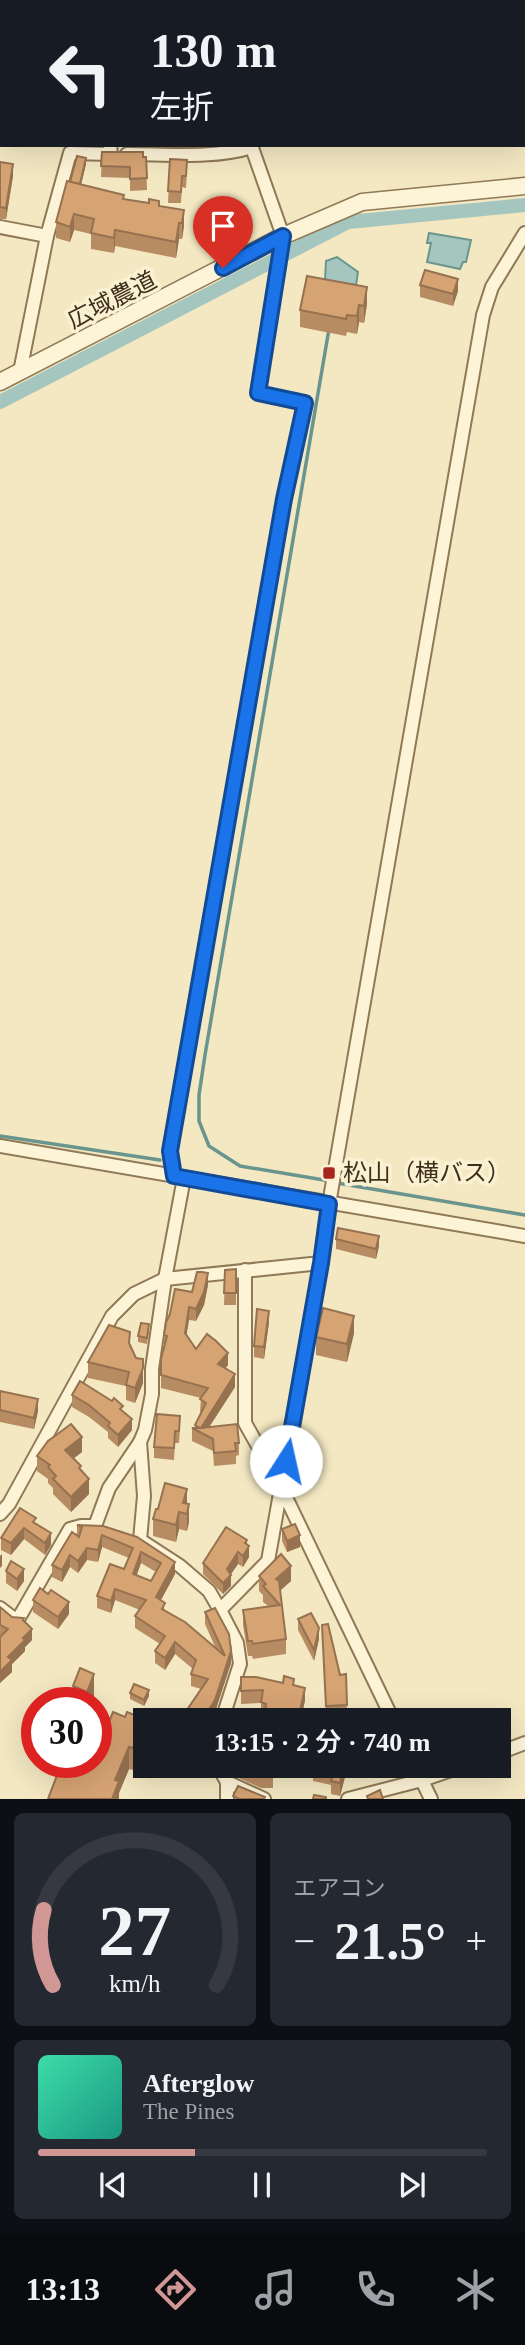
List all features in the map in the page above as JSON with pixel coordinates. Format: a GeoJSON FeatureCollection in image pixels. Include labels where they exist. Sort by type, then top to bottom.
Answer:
{"type":"FeatureCollection","features":[{"type":"Feature","properties":{"kind":"street"},"geometry":{"type":"LineString","coordinates":[[20,372],[47,236],[71,149],[187,154],[240,151],[250,147]]}},
{"type":"Feature","properties":{"kind":"street"},"geometry":{"type":"LineString","coordinates":[[0,1608],[17,1621],[70,1530],[81,1526],[100,1528],[109,1489],[145,1430],[152,1394],[152,1368],[179,1177],[170,1151],[172,1137],[284,499],[305,403],[258,393],[283,236],[252,147]]}},
{"type":"Feature","properties":{"kind":"street","name":"広域農道"},"geometry":{"type":"LineString","coordinates":[[0,382],[283,236],[362,202],[525,186]]}},
{"type":"Feature","properties":{"kind":"street"},"geometry":{"type":"LineString","coordinates":[[0,227],[47,236]]}},
{"type":"Feature","properties":{"kind":"street"},"geometry":{"type":"LineString","coordinates":[[220,1610],[268,1561],[483,315],[492,287],[525,233]]}},
{"type":"Feature","properties":{"kind":"street"},"geometry":{"type":"LineString","coordinates":[[0,1146],[525,1236]]}},
{"type":"Feature","properties":{"kind":"street"},"geometry":{"type":"LineString","coordinates":[[0,1514],[9,1504],[113,1316],[134,1294],[165,1279],[321,1263]]}},
{"type":"Feature","properties":{"kind":"street"},"geometry":{"type":"LineString","coordinates":[[245,1270],[245,1423],[281,1487],[387,1708]]}},
{"type":"Feature","properties":{"kind":"street"},"geometry":{"type":"LineString","coordinates":[[140,1442],[144,1496],[134,1538],[180,1566],[209,1591],[220,1610],[237,1643],[240,1664],[226,1708]]}},
{"type":"Feature","properties":{"kind":"street"},"geometry":{"type":"LineString","coordinates":[[225,1778],[227,1799]]}},
{"type":"Feature","properties":{"kind":"street"},"geometry":{"type":"LineString","coordinates":[[348,1799],[428,1778]]}},
{"type":"Feature","properties":{"kind":"street"},"geometry":{"type":"LineString","coordinates":[[422,1780],[431,1799]]}},
{"type":"Feature","properties":{"kind":"street"},"geometry":{"type":"LineString","coordinates":[[227,1782],[264,1799]]}},
{"type":"Feature","properties":{"kind":"water"},"geometry":{"type":"Polygon","coordinates":[[[429,233],[471,240],[466,262],[463,262],[460,269],[427,262],[431,243],[427,243],[429,233]]]}},
{"type":"Feature","properties":{"kind":"water"},"geometry":{"type":"Polygon","coordinates":[[[337,257],[358,272],[356,285],[325,280],[326,261],[337,257]]]}},
{"type":"Feature","properties":{"kind":"building"},"geometry":{"type":"Polygon","coordinates":[[[102,152],[143,152],[143,157],[146,157],[147,178],[130,179],[130,167],[101,166],[102,152]]]}},
{"type":"Feature","properties":{"kind":"building"},"geometry":{"type":"Polygon","coordinates":[[[77,156],[86,158],[80,184],[70,182],[77,156]]]}},
{"type":"Feature","properties":{"kind":"building"},"geometry":{"type":"Polygon","coordinates":[[[170,159],[187,160],[181,192],[168,191],[170,159]]]}},
{"type":"Feature","properties":{"kind":"building"},"geometry":{"type":"Polygon","coordinates":[[[0,162],[13,164],[6,208],[0,207],[0,162]]]}},
{"type":"Feature","properties":{"kind":"building"},"geometry":{"type":"Polygon","coordinates":[[[67,181],[124,195],[123,199],[149,203],[149,199],[159,201],[159,206],[184,210],[176,242],[115,230],[114,238],[91,233],[94,219],[74,214],[70,227],[56,222],[67,181]]]}},
{"type":"Feature","properties":{"kind":"building"},"geometry":{"type":"Polygon","coordinates":[[[425,270],[458,279],[453,294],[420,285],[425,270]]]}},
{"type":"Feature","properties":{"kind":"building"},"geometry":{"type":"Polygon","coordinates":[[[307,276],[367,287],[364,306],[359,305],[357,316],[347,315],[346,319],[300,310],[307,276]]]}},
{"type":"Feature","properties":{"kind":"building"},"geometry":{"type":"Polygon","coordinates":[[[338,1228],[379,1236],[376,1249],[336,1239],[338,1228]]]}},
{"type":"Feature","properties":{"kind":"building"},"geometry":{"type":"Polygon","coordinates":[[[236,1269],[236,1293],[224,1293],[225,1270],[236,1269]]]}},
{"type":"Feature","properties":{"kind":"building"},"geometry":{"type":"Polygon","coordinates":[[[197,1272],[208,1273],[204,1292],[196,1309],[189,1307],[185,1333],[196,1349],[207,1334],[216,1341],[228,1353],[218,1364],[235,1374],[201,1428],[237,1424],[239,1443],[235,1443],[236,1451],[214,1453],[213,1439],[192,1428],[200,1428],[195,1425],[206,1403],[200,1399],[208,1388],[161,1375],[161,1359],[167,1336],[164,1335],[166,1322],[175,1289],[192,1292],[197,1272]]]}},
{"type":"Feature","properties":{"kind":"building"},"geometry":{"type":"Polygon","coordinates":[[[323,1308],[354,1316],[347,1344],[316,1337],[323,1308]]]}},
{"type":"Feature","properties":{"kind":"building"},"geometry":{"type":"Polygon","coordinates":[[[257,1309],[269,1311],[264,1347],[254,1346],[257,1309]]]}},
{"type":"Feature","properties":{"kind":"building"},"geometry":{"type":"Polygon","coordinates":[[[141,1323],[149,1324],[147,1338],[138,1336],[141,1323]]]}},
{"type":"Feature","properties":{"kind":"building"},"geometry":{"type":"Polygon","coordinates":[[[109,1325],[130,1332],[129,1343],[136,1358],[143,1359],[143,1368],[135,1388],[126,1385],[129,1372],[88,1362],[109,1325]]]}},
{"type":"Feature","properties":{"kind":"building"},"geometry":{"type":"Polygon","coordinates":[[[80,1381],[112,1401],[114,1398],[123,1406],[120,1409],[132,1419],[118,1435],[108,1426],[110,1423],[72,1395],[80,1381]]]}},
{"type":"Feature","properties":{"kind":"building"},"geometry":{"type":"Polygon","coordinates":[[[0,1391],[38,1399],[34,1418],[0,1410],[0,1391]]]}},
{"type":"Feature","properties":{"kind":"building"},"geometry":{"type":"Polygon","coordinates":[[[157,1414],[180,1416],[179,1431],[175,1431],[174,1448],[154,1447],[157,1414]]]}},
{"type":"Feature","properties":{"kind":"building"},"geometry":{"type":"Polygon","coordinates":[[[71,1424],[82,1437],[65,1450],[81,1466],[79,1468],[89,1479],[71,1497],[53,1479],[56,1476],[48,1467],[50,1465],[37,1456],[48,1441],[71,1424]]]}},
{"type":"Feature","properties":{"kind":"building"},"geometry":{"type":"Polygon","coordinates":[[[165,1483],[187,1489],[183,1503],[189,1504],[187,1514],[179,1512],[176,1525],[153,1519],[165,1483]]]}},
{"type":"Feature","properties":{"kind":"building"},"geometry":{"type":"Polygon","coordinates":[[[20,1508],[36,1518],[33,1522],[51,1533],[45,1543],[24,1528],[11,1543],[1,1538],[20,1508]]]}},
{"type":"Feature","properties":{"kind":"building"},"geometry":{"type":"Polygon","coordinates":[[[295,1524],[300,1535],[287,1541],[282,1529],[295,1524]]]}},
{"type":"Feature","properties":{"kind":"building"},"geometry":{"type":"Polygon","coordinates":[[[77,1525],[103,1526],[137,1537],[175,1562],[156,1597],[165,1603],[162,1609],[185,1622],[225,1656],[205,1612],[215,1608],[229,1634],[231,1651],[210,1708],[188,1708],[208,1679],[191,1674],[196,1660],[175,1642],[165,1658],[155,1651],[165,1636],[135,1616],[146,1600],[115,1589],[111,1601],[97,1596],[110,1564],[124,1569],[133,1548],[102,1535],[98,1550],[87,1548],[78,1561],[70,1555],[62,1570],[52,1565],[72,1532],[79,1537],[82,1527],[77,1525]],[[141,1552],[133,1574],[151,1581],[161,1563],[141,1552]]]}},
{"type":"Feature","properties":{"kind":"building"},"geometry":{"type":"Polygon","coordinates":[[[226,1527],[247,1540],[245,1543],[249,1546],[243,1556],[238,1552],[227,1569],[231,1575],[223,1583],[203,1563],[226,1527]]]}},
{"type":"Feature","properties":{"kind":"building"},"geometry":{"type":"Polygon","coordinates":[[[281,1554],[291,1566],[276,1579],[279,1581],[286,1639],[253,1644],[248,1641],[243,1610],[280,1605],[263,1586],[266,1584],[259,1576],[281,1554]]]}},
{"type":"Feature","properties":{"kind":"building"},"geometry":{"type":"Polygon","coordinates":[[[11,1561],[24,1569],[17,1579],[6,1571],[11,1561]]]}},
{"type":"Feature","properties":{"kind":"building"},"geometry":{"type":"Polygon","coordinates":[[[40,1588],[48,1594],[51,1590],[69,1602],[58,1617],[33,1600],[40,1588]]]}},
{"type":"Feature","properties":{"kind":"building"},"geometry":{"type":"Polygon","coordinates":[[[0,1607],[12,1617],[24,1618],[32,1629],[8,1657],[12,1660],[0,1672],[0,1637],[8,1629],[0,1625],[0,1607]]]}},
{"type":"Feature","properties":{"kind":"building"},"geometry":{"type":"Polygon","coordinates":[[[311,1613],[319,1628],[314,1650],[298,1619],[311,1613]]]}},
{"type":"Feature","properties":{"kind":"building"},"geometry":{"type":"Polygon","coordinates":[[[328,1624],[340,1675],[346,1674],[347,1705],[326,1706],[322,1625],[328,1624]]]}},
{"type":"Feature","properties":{"kind":"building"},"geometry":{"type":"Polygon","coordinates":[[[80,1668],[94,1674],[89,1687],[73,1686],[80,1668]]]}},
{"type":"Feature","properties":{"kind":"building"},"geometry":{"type":"Polygon","coordinates":[[[284,1676],[294,1679],[293,1685],[305,1688],[301,1708],[266,1708],[266,1704],[261,1702],[263,1690],[241,1691],[241,1677],[256,1677],[283,1683],[284,1676]]]}},
{"type":"Feature","properties":{"kind":"building"},"geometry":{"type":"Polygon","coordinates":[[[134,1684],[149,1690],[144,1700],[130,1693],[134,1684]]]}},
{"type":"Feature","properties":{"kind":"building"},"geometry":{"type":"Polygon","coordinates":[[[113,1712],[125,1717],[127,1712],[133,1714],[133,1748],[129,1747],[115,1780],[119,1781],[112,1799],[48,1799],[56,1778],[112,1778],[113,1712]]]}},
{"type":"Feature","properties":{"kind":"building"},"geometry":{"type":"Polygon","coordinates":[[[332,1778],[341,1778],[340,1783],[331,1781],[332,1778]]]}},
{"type":"Feature","properties":{"kind":"building"},"geometry":{"type":"Polygon","coordinates":[[[238,1786],[265,1797],[239,1799],[233,1796],[238,1786]]]}},
{"type":"Feature","properties":{"kind":"building"},"geometry":{"type":"Polygon","coordinates":[[[380,1790],[383,1799],[368,1799],[367,1796],[380,1790]]]}},
{"type":"Feature","properties":{"kind":"building"},"geometry":{"type":"Polygon","coordinates":[[[314,1795],[326,1797],[326,1799],[313,1799],[314,1795]]]}},
{"type":"Feature","properties":{"kind":"waterway"},"geometry":{"type":"LineString","coordinates":[[0,402],[348,222],[525,205]]}},
{"type":"Feature","properties":{"kind":"waterway"},"geometry":{"type":"LineString","coordinates":[[329,329],[205,1055],[199,1095],[199,1121],[209,1146],[240,1166],[330,1181]]}},
{"type":"Feature","properties":{"kind":"waterway"},"geometry":{"type":"LineString","coordinates":[[0,1136],[160,1160]]}},
{"type":"Feature","properties":{"kind":"waterway"},"geometry":{"type":"LineString","coordinates":[[337,1183],[525,1215]]}},
{"type":"Feature","properties":{"kind":"place","name":"松山（横バス）"},"geometry":{"type":"Point","coordinates":[329,1173]}},
{"type":"Feature","properties":{"kind":"route"},"geometry":{"type":"LineString","coordinates":[[223,268],[283,236],[258,393],[305,403],[284,499],[170,1151],[174,1176],[329,1204],[286,1461]]}}]}
